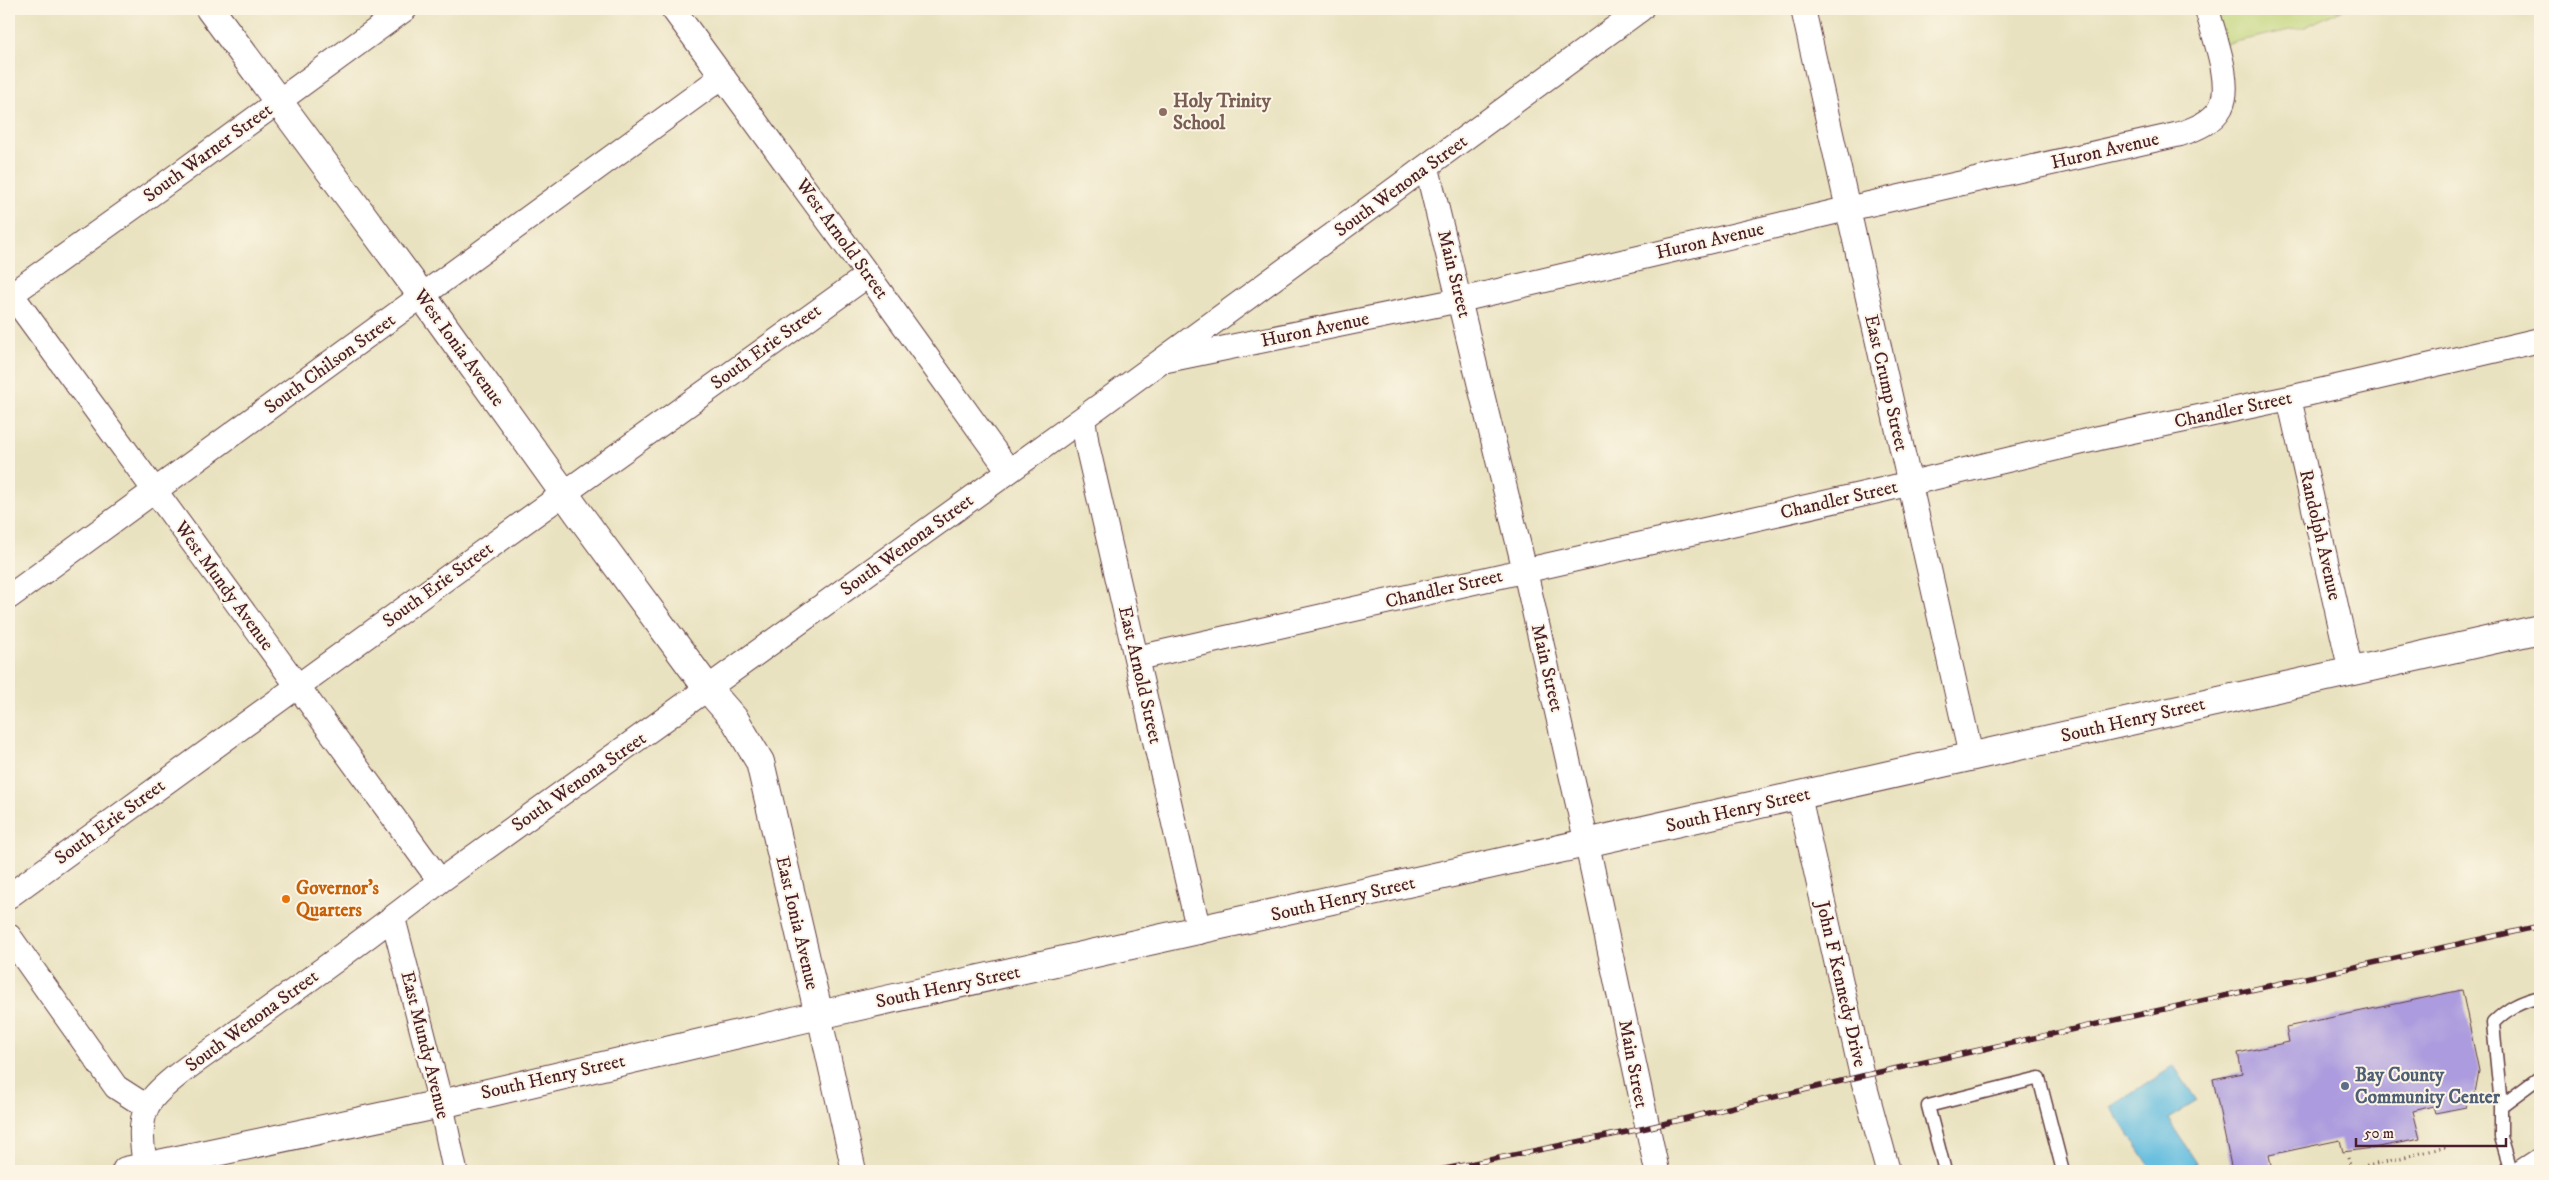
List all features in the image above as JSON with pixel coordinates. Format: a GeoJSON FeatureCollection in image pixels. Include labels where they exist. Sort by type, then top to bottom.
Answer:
{"type":"FeatureCollection","features":[{"type":"Feature","properties":{"kind":"street","name":"West Ionia Avenue"},"geometry":{"type":"LineString","coordinates":[[210,9],[708,688]]}},
{"type":"Feature","properties":{"kind":"street","name":"South Warner Street"},"geometry":{"type":"LineString","coordinates":[[10,294],[405,9]]}},
{"type":"Feature","properties":{"kind":"street","name":"West Arnold Street"},"geometry":{"type":"LineString","coordinates":[[673,9],[1009,471]]}},
{"type":"Feature","properties":{"kind":"street","name":"South Wenona Street"},"geometry":{"type":"LineString","coordinates":[[136,1169],[147,1107],[154,1095],[191,1066],[393,918],[440,881],[1083,418],[1427,168],[1641,9]]}},
{"type":"Feature","properties":{"kind":"street","name":"East Crump Street"},"geometry":{"type":"LineString","coordinates":[[1803,9],[1971,756]]}},
{"type":"Feature","properties":{"kind":"street","name":"Huron Avenue"},"geometry":{"type":"LineString","coordinates":[[1160,361],[1460,300],[1847,209],[2180,134],[2198,127],[2212,118],[2221,107],[2224,78],[2207,9]]}},
{"type":"Feature","properties":{"kind":"street","name":"South Chilson Street"},"geometry":{"type":"LineString","coordinates":[[9,597],[423,297],[723,76]]}},
{"type":"Feature","properties":{"kind":"street","name":"Main Street"},"geometry":{"type":"LineString","coordinates":[[1427,168],[1525,571],[1587,844],[1657,1171]]}},
{"type":"Feature","properties":{"kind":"street","name":"South Erie Street"},"geometry":{"type":"LineString","coordinates":[[9,896],[432,590],[563,492],[868,275]]}},
{"type":"Feature","properties":{"kind":"street","name":"West Mundy Avenue"},"geometry":{"type":"LineString","coordinates":[[10,294],[440,881]]}},
{"type":"Feature","properties":{"kind":"street","name":"Chandler Street"},"geometry":{"type":"LineString","coordinates":[[1137,658],[1909,484],[2098,438],[2289,398],[2540,340]]}},
{"type":"Feature","properties":{"kind":"street","name":"Randolph Avenue"},"geometry":{"type":"LineString","coordinates":[[2289,398],[2351,672]]}},
{"type":"Feature","properties":{"kind":"street","name":"East Arnold Street"},"geometry":{"type":"LineString","coordinates":[[1083,418],[1087,445],[1199,932]]}},
{"type":"Feature","properties":{"kind":"street","name":"South Henry Street"},"geometry":{"type":"LineString","coordinates":[[136,1169],[441,1104],[819,1015],[1199,932],[1971,756],[2540,629]]}},
{"type":"Feature","properties":{"kind":"street","name":"East Ionia Avenue"},"geometry":{"type":"LineString","coordinates":[[708,688],[735,720],[760,762],[854,1171]]}},
{"type":"Feature","properties":{"kind":"street","name":"John F Kennedy Drive"},"geometry":{"type":"LineString","coordinates":[[1799,796],[1862,1076],[1888,1171]]}},
{"type":"Feature","properties":{"kind":"street","name":"East Mundy Avenue"},"geometry":{"type":"LineString","coordinates":[[393,918],[441,1104],[455,1171]]}},
{"type":"Feature","properties":{"kind":"street"},"geometry":{"type":"LineString","coordinates":[[9,936],[116,1087],[147,1107]]}},
{"type":"Feature","properties":{"kind":"street"},"geometry":{"type":"LineString","coordinates":[[2523,1171],[2540,1160]]}},
{"type":"Feature","properties":{"kind":"lane"},"geometry":{"type":"LineString","coordinates":[[2511,1171],[2501,1137],[2502,1106],[2493,1023],[2506,1010],[2520,1002],[2540,997]]}},
{"type":"Feature","properties":{"kind":"lane"},"geometry":{"type":"LineString","coordinates":[[2502,1106],[2540,1077]]}},
{"type":"Feature","properties":{"kind":"lane"},"geometry":{"type":"LineString","coordinates":[[1945,1171],[1928,1106],[2039,1078],[2063,1171]]}},
{"type":"Feature","properties":{"kind":"path"},"geometry":{"type":"LineString","coordinates":[[2346,1171],[2446,1147]]}},
{"type":"Feature","properties":{"kind":"path"},"geometry":{"type":"LineString","coordinates":[[2348,1158],[2352,1171]]}},
{"type":"Feature","properties":{"kind":"green space"},"geometry":{"type":"Polygon","coordinates":[[[2216,9],[2343,9],[2305,27],[2224,44],[2216,9]]]}},
{"type":"Feature","properties":{"kind":"water"},"geometry":{"type":"Polygon","coordinates":[[[2174,1066],[2197,1101],[2168,1119],[2202,1171],[2153,1171],[2111,1107],[2174,1066]]]}},
{"type":"Feature","properties":{"kind":"building","name":"Bay County Community Center"},"geometry":{"type":"Polygon","coordinates":[[[2462,990],[2479,1071],[2475,1093],[2463,1096],[2466,1107],[2435,1113],[2433,1106],[2413,1111],[2420,1139],[2343,1152],[2340,1140],[2269,1155],[2271,1165],[2259,1167],[2260,1171],[2232,1171],[2213,1079],[2242,1073],[2238,1053],[2289,1042],[2286,1027],[2462,990]]]}},
{"type":"Feature","properties":{"kind":"railway"},"geometry":{"type":"LineString","coordinates":[[1435,1171],[1646,1128],[1862,1076],[2540,926]]}},
{"type":"Feature","properties":{"kind":"place","name":"Holy Trinity School"},"geometry":{"type":"Point","coordinates":[1163,112]}},
{"type":"Feature","properties":{"kind":"place","name":"Governor’s Quarters"},"geometry":{"type":"Point","coordinates":[286,899]}},
{"type":"Feature","properties":{"kind":"place","name":"Bay County Community Center"},"geometry":{"type":"Point","coordinates":[2345,1086]}}]}
